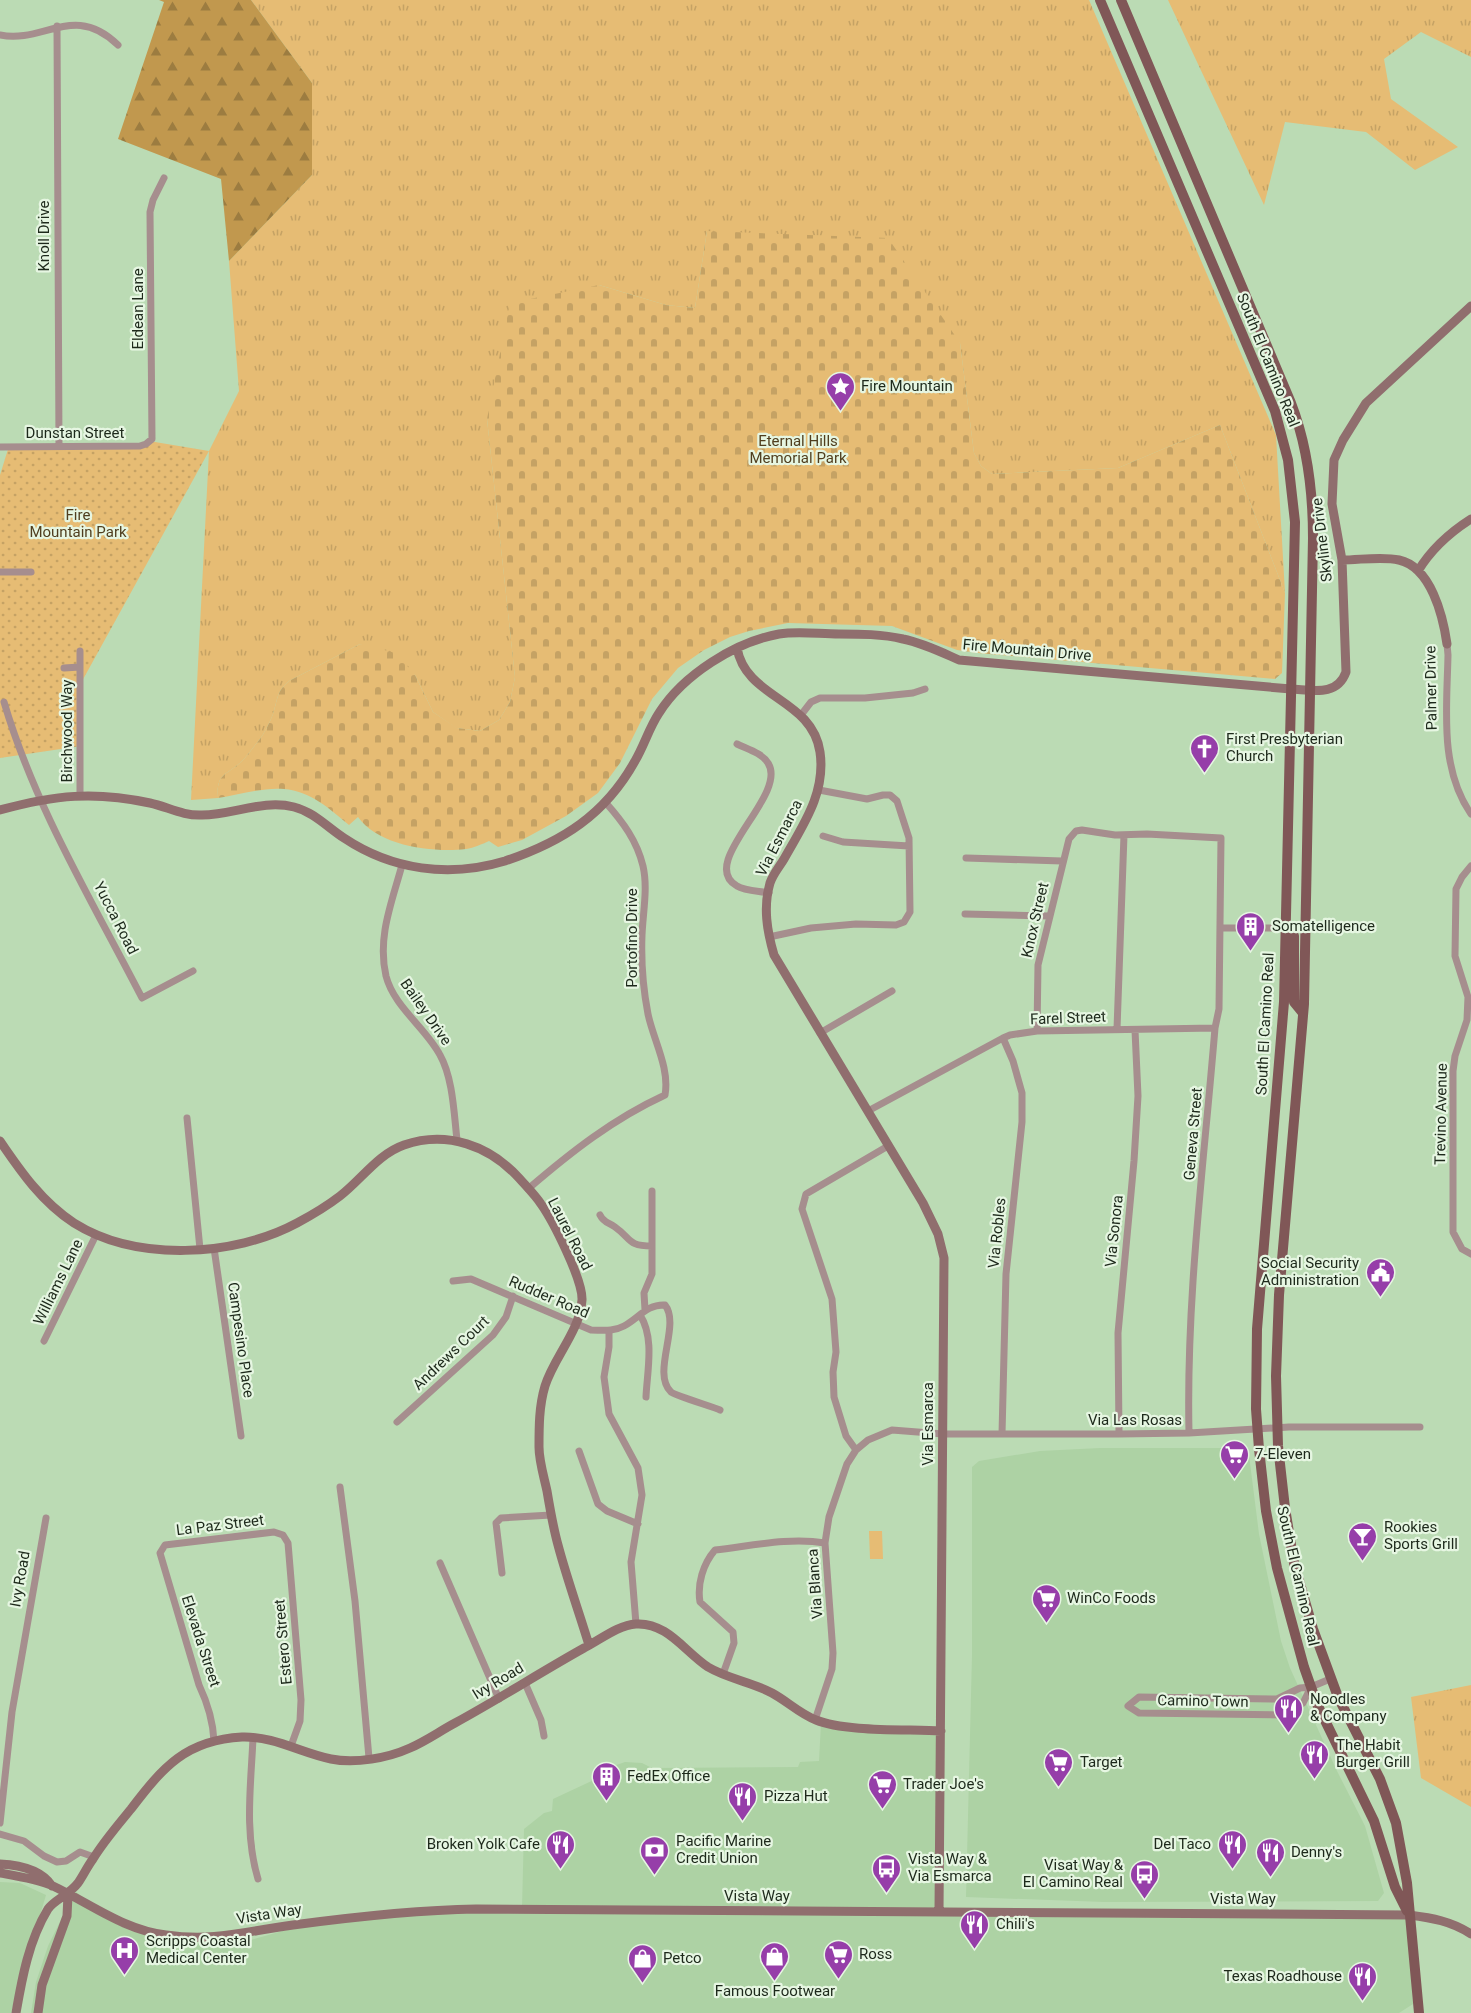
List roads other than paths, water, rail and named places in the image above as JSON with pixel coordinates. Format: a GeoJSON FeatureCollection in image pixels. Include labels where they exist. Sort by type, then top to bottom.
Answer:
{"type":"FeatureCollection","features":[{"type":"Feature","properties":{"kind":"main road","name":"South El Camino Real"},"geometry":{"type":"LineString","coordinates":[[1100,0],[1275,411],[1283,437],[1292,491],[1295,522],[1286,928],[1282,1027],[1257,1329],[1256,1409],[1266,1510],[1277,1568],[1304,1667],[1311,1687],[1374,1821],[1395,1887],[1409,1916]]}},
{"type":"Feature","properties":{"kind":"main road","name":"South El Camino Real"},"geometry":{"type":"LineString","coordinates":[[1121,0],[1300,427],[1310,472],[1313,513],[1303,1013],[1279,1295],[1276,1358],[1277,1428],[1285,1508],[1294,1563],[1302,1594],[1330,1679],[1380,1779],[1396,1824],[1407,1883],[1419,2013]]}},
{"type":"Feature","properties":{"kind":"main road"},"geometry":{"type":"LineString","coordinates":[[1286,928],[1292,931],[1294,936],[1294,1002],[1303,1013]]}},
{"type":"Feature","properties":{"kind":"street"},"geometry":{"type":"LineString","coordinates":[[0,35],[33,34],[57,26],[77,25],[97,30],[118,45]]}},
{"type":"Feature","properties":{"kind":"street","name":"Knoll Drive"},"geometry":{"type":"LineString","coordinates":[[57,26],[58,446]]}},
{"type":"Feature","properties":{"kind":"street","name":"Eldean Lane"},"geometry":{"type":"LineString","coordinates":[[150,441],[152,439],[150,212],[164,178]]}},
{"type":"Feature","properties":{"kind":"street","name":"Skyline Drive"},"geometry":{"type":"LineString","coordinates":[[1309,690],[1330,690],[1342,682],[1346,672],[1342,560],[1332,504],[1334,460],[1343,440],[1366,403],[1471,306]]}},
{"type":"Feature","properties":{"kind":"street","name":"Dunstan Street"},"geometry":{"type":"LineString","coordinates":[[0,447],[140,446],[150,441]]}},
{"type":"Feature","properties":{"kind":"street"},"geometry":{"type":"LineString","coordinates":[[1342,560],[1397,559],[1409,563],[1418,571],[1429,553],[1453,531],[1471,519]]}},
{"type":"Feature","properties":{"kind":"street","name":"Palmer Drive"},"geometry":{"type":"LineString","coordinates":[[1418,571],[1423,574],[1432,591],[1447,644],[1447,747],[1462,801],[1471,814]]}},
{"type":"Feature","properties":{"kind":"street"},"geometry":{"type":"LineString","coordinates":[[0,572],[31,572]]}},
{"type":"Feature","properties":{"kind":"street","name":"Fire Mountain Drive"},"geometry":{"type":"LineString","coordinates":[[0,810],[39,799],[80,795],[103,795],[152,804],[177,813],[200,816],[271,804],[294,807],[315,816],[342,837],[386,860],[436,870],[474,868],[504,861],[531,850],[585,822],[617,791],[660,712],[685,683],[702,668],[737,648],[751,642],[788,633],[878,634],[922,644],[959,660],[1309,690]]}},
{"type":"Feature","properties":{"kind":"street"},"geometry":{"type":"LineString","coordinates":[[737,648],[739,658],[755,681],[771,694],[791,705],[801,715],[811,702],[820,698],[865,698],[913,693],[925,689]]}},
{"type":"Feature","properties":{"kind":"street","name":"Birchwood Way"},"geometry":{"type":"LineString","coordinates":[[80,651],[80,795]]}},
{"type":"Feature","properties":{"kind":"street","name":"Birchwood Way"},"geometry":{"type":"LineString","coordinates":[[64,668],[80,667]]}},
{"type":"Feature","properties":{"kind":"street"},"geometry":{"type":"LineString","coordinates":[[3,702],[16,743],[39,799]]}},
{"type":"Feature","properties":{"kind":"street","name":"Via Esmarca"},"geometry":{"type":"LineString","coordinates":[[801,715],[812,731],[820,750],[821,779],[809,815],[771,882],[766,903],[766,927],[774,955],[923,1203],[938,1234],[944,1258],[939,1912]]}},
{"type":"Feature","properties":{"kind":"street"},"geometry":{"type":"LineString","coordinates":[[737,744],[768,762],[771,768],[770,787],[728,856],[726,870],[730,879],[737,886],[769,893]]}},
{"type":"Feature","properties":{"kind":"street"},"geometry":{"type":"LineString","coordinates":[[769,937],[811,928],[856,924],[896,925],[904,922],[910,912],[911,855],[909,838],[897,801],[890,795],[867,799],[819,790]]}},
{"type":"Feature","properties":{"kind":"street","name":"Yucca Road"},"geometry":{"type":"LineString","coordinates":[[39,799],[142,998],[193,971]]}},
{"type":"Feature","properties":{"kind":"street","name":"Portofino Drive"},"geometry":{"type":"LineString","coordinates":[[528,1189],[600,1130],[632,1110],[665,1095],[666,1081],[648,1014],[644,978],[642,937],[646,883],[643,868],[633,838],[606,803]]}},
{"type":"Feature","properties":{"kind":"street","name":"Knox Street"},"geometry":{"type":"LineString","coordinates":[[1037,1030],[1038,965],[1068,839],[1076,831],[1124,835]]}},
{"type":"Feature","properties":{"kind":"street"},"geometry":{"type":"LineString","coordinates":[[1117,1029],[1124,835]]}},
{"type":"Feature","properties":{"kind":"street","name":"Geneva Street"},"geometry":{"type":"LineString","coordinates":[[1124,835],[1221,838],[1219,1009],[1215,1028],[1190,1324],[1189,1433]]}},
{"type":"Feature","properties":{"kind":"street"},"geometry":{"type":"LineString","coordinates":[[823,836],[843,842],[909,846]]}},
{"type":"Feature","properties":{"kind":"street"},"geometry":{"type":"LineString","coordinates":[[966,858],[1062,861]]}},
{"type":"Feature","properties":{"kind":"street","name":"Bailey Drive"},"geometry":{"type":"LineString","coordinates":[[402,865],[383,930],[387,978],[399,1001],[441,1056],[453,1095],[457,1140]]}},
{"type":"Feature","properties":{"kind":"street","name":"Trevino Avenue"},"geometry":{"type":"LineString","coordinates":[[1471,866],[1462,877],[1456,890],[1455,956],[1467,997],[1467,1020],[1455,1056],[1453,1071],[1453,1232],[1462,1249],[1471,1254]]}},
{"type":"Feature","properties":{"kind":"street"},"geometry":{"type":"LineString","coordinates":[[965,914],[1049,916]]}},
{"type":"Feature","properties":{"kind":"street"},"geometry":{"type":"LineString","coordinates":[[1220,928],[1286,928]]}},
{"type":"Feature","properties":{"kind":"street"},"geometry":{"type":"LineString","coordinates":[[820,1033],[892,991]]}},
{"type":"Feature","properties":{"kind":"street","name":"Farel Street"},"geometry":{"type":"LineString","coordinates":[[868,1112],[1010,1035],[1037,1030],[1215,1028]]}},
{"type":"Feature","properties":{"kind":"street","name":"Via Sonora"},"geometry":{"type":"LineString","coordinates":[[1119,1434],[1118,1333],[1138,1096],[1135,1030]]}},
{"type":"Feature","properties":{"kind":"street","name":"Via Robles"},"geometry":{"type":"LineString","coordinates":[[1002,1434],[1006,1274],[1022,1122],[1022,1094],[1013,1061],[1003,1038]]}},
{"type":"Feature","properties":{"kind":"street"},"geometry":{"type":"LineString","coordinates":[[187,1118],[200,1249]]}},
{"type":"Feature","properties":{"kind":"street","name":"Laurel Road"},"geometry":{"type":"LineString","coordinates":[[0,1141],[33,1187],[73,1222],[112,1241],[170,1250],[214,1248],[258,1238],[296,1224],[340,1196],[385,1155],[403,1145],[429,1139],[457,1140],[472,1145],[494,1156],[519,1177],[541,1204],[575,1270],[582,1299],[576,1322],[545,1385],[540,1412],[539,1451],[557,1543],[589,1646]]}},
{"type":"Feature","properties":{"kind":"street"},"geometry":{"type":"LineString","coordinates":[[856,1450],[846,1436],[834,1397],[833,1372],[836,1352],[832,1299],[802,1209],[802,1202],[806,1194],[888,1146]]}},
{"type":"Feature","properties":{"kind":"street"},"geometry":{"type":"LineString","coordinates":[[646,1397],[649,1339],[642,1313],[644,1293],[652,1274],[652,1191]]}},
{"type":"Feature","properties":{"kind":"street"},"geometry":{"type":"LineString","coordinates":[[600,1215],[629,1242],[640,1246],[652,1246]]}},
{"type":"Feature","properties":{"kind":"street","name":"Williams Lane"},"geometry":{"type":"LineString","coordinates":[[44,1341],[96,1235]]}},
{"type":"Feature","properties":{"kind":"street","name":"Campesino Place"},"geometry":{"type":"LineString","coordinates":[[214,1248],[240,1436]]}},
{"type":"Feature","properties":{"kind":"street","name":"Rudder Road"},"geometry":{"type":"LineString","coordinates":[[453,1281],[471,1279],[591,1330],[609,1331]]}},
{"type":"Feature","properties":{"kind":"street","name":"Andrews Court"},"geometry":{"type":"LineString","coordinates":[[397,1422],[494,1335],[506,1317],[513,1296]]}},
{"type":"Feature","properties":{"kind":"street"},"geometry":{"type":"LineString","coordinates":[[720,1410],[673,1394],[666,1385],[670,1315],[665,1305],[655,1304],[623,1327],[609,1331],[604,1389],[609,1414],[638,1468],[642,1495],[631,1562],[636,1624],[655,1627],[669,1635],[706,1665],[772,1693],[815,1720],[848,1727],[941,1731]]}},
{"type":"Feature","properties":{"kind":"street","name":"Via Las Rosas"},"geometry":{"type":"LineString","coordinates":[[856,1450],[868,1440],[892,1430],[943,1434],[1119,1434],[1277,1428],[1420,1427]]}},
{"type":"Feature","properties":{"kind":"street","name":"Via Blanca"},"geometry":{"type":"LineString","coordinates":[[815,1720],[832,1669],[833,1653],[825,1543],[829,1517],[847,1464],[856,1450]]}},
{"type":"Feature","properties":{"kind":"street"},"geometry":{"type":"LineString","coordinates":[[579,1451],[598,1504],[607,1511],[638,1524]]}},
{"type":"Feature","properties":{"kind":"street"},"geometry":{"type":"LineString","coordinates":[[340,1487],[355,1601],[369,1758]]}},
{"type":"Feature","properties":{"kind":"street"},"geometry":{"type":"LineString","coordinates":[[502,1573],[496,1523],[501,1518],[551,1515]]}},
{"type":"Feature","properties":{"kind":"street","name":"Ivy Road"},"geometry":{"type":"LineString","coordinates":[[0,1823],[12,1713],[46,1518]]}},
{"type":"Feature","properties":{"kind":"street","name":"La Paz Street"},"geometry":{"type":"LineString","coordinates":[[161,1549],[165,1545],[274,1532],[283,1535]]}},
{"type":"Feature","properties":{"kind":"street","name":"Estero Street"},"geometry":{"type":"LineString","coordinates":[[283,1535],[288,1543],[302,1700],[300,1721],[291,1746]]}},
{"type":"Feature","properties":{"kind":"street"},"geometry":{"type":"LineString","coordinates":[[723,1674],[734,1643],[733,1632],[700,1602],[698,1590],[707,1560],[715,1550],[807,1540],[825,1543]]}},
{"type":"Feature","properties":{"kind":"street","name":"Elevada Street"},"geometry":{"type":"LineString","coordinates":[[161,1549],[160,1553],[189,1652],[213,1723],[214,1741]]}},
{"type":"Feature","properties":{"kind":"street"},"geometry":{"type":"LineString","coordinates":[[440,1563],[499,1699]]}},
{"type":"Feature","properties":{"kind":"street","name":"Ivy Road"},"geometry":{"type":"LineString","coordinates":[[68,1895],[78,1884],[94,1857],[161,1770],[179,1757],[214,1741],[242,1737],[270,1740],[329,1759],[389,1755],[411,1748],[622,1627],[636,1624]]}},
{"type":"Feature","properties":{"kind":"street","name":"Camino Town"},"geometry":{"type":"LineString","coordinates":[[1311,1687],[1303,1703],[1287,1715],[1139,1713],[1128,1706],[1139,1697],[1277,1699],[1300,1688],[1311,1687],[1330,1679]]}},
{"type":"Feature","properties":{"kind":"street"},"geometry":{"type":"LineString","coordinates":[[525,1683],[541,1720],[544,1736]]}},
{"type":"Feature","properties":{"kind":"street"},"geometry":{"type":"LineString","coordinates":[[253,1738],[249,1819],[253,1862],[258,1878]]}},
{"type":"Feature","properties":{"kind":"street"},"geometry":{"type":"LineString","coordinates":[[0,1834],[24,1841],[44,1856],[57,1862],[66,1861],[80,1852],[94,1857]]}},
{"type":"Feature","properties":{"kind":"street","name":"Vista Way"},"geometry":{"type":"LineString","coordinates":[[0,1864],[36,1871],[43,1875],[52,1886]]}},
{"type":"Feature","properties":{"kind":"street","name":"Vista Way"},"geometry":{"type":"LineString","coordinates":[[0,1874],[19,1876],[52,1886],[111,1918],[143,1930],[199,1939],[230,1936],[295,1924],[444,1910],[1409,1916],[1437,1918],[1471,1934]]}},
{"type":"Feature","properties":{"kind":"street"},"geometry":{"type":"LineString","coordinates":[[16,2013],[22,1978],[37,1932],[49,1906],[68,1895]]}},
{"type":"Feature","properties":{"kind":"street"},"geometry":{"type":"LineString","coordinates":[[38,2013],[42,1985],[67,1916],[68,1895]]}},
{"type":"Feature","properties":{"kind":"place","name":"Fire Mountain"},"geometry":{"type":"Point","coordinates":[840,412]}},
{"type":"Feature","properties":{"kind":"place","name":"First Presbyterian Church"},"geometry":{"type":"Point","coordinates":[1205,774]}},
{"type":"Feature","properties":{"kind":"place","name":"Somatelligence"},"geometry":{"type":"Point","coordinates":[1251,952]}},
{"type":"Feature","properties":{"kind":"place","name":"Social Security Administration"},"geometry":{"type":"Point","coordinates":[1380,1298]}},
{"type":"Feature","properties":{"kind":"place","name":"7-Eleven"},"geometry":{"type":"Point","coordinates":[1234,1480]}},
{"type":"Feature","properties":{"kind":"place","name":"Rookies Sports Grill"},"geometry":{"type":"Point","coordinates":[1363,1562]}},
{"type":"Feature","properties":{"kind":"place","name":"WinCo Foods"},"geometry":{"type":"Point","coordinates":[1046,1624]}},
{"type":"Feature","properties":{"kind":"place","name":"Noodles & Company"},"geometry":{"type":"Point","coordinates":[1289,1734]}},
{"type":"Feature","properties":{"kind":"place","name":"The Habit Burger Grill"},"geometry":{"type":"Point","coordinates":[1315,1780]}},
{"type":"Feature","properties":{"kind":"place","name":"Target"},"geometry":{"type":"Point","coordinates":[1059,1788]}},
{"type":"Feature","properties":{"kind":"place","name":"FedEx Office"},"geometry":{"type":"Point","coordinates":[606,1802]}},
{"type":"Feature","properties":{"kind":"place","name":"Trader Joe's"},"geometry":{"type":"Point","coordinates":[882,1810]}},
{"type":"Feature","properties":{"kind":"place","name":"Pizza Hut"},"geometry":{"type":"Point","coordinates":[743,1822]}},
{"type":"Feature","properties":{"kind":"place","name":"Broken Yolk Cafe"},"geometry":{"type":"Point","coordinates":[561,1870]}},
{"type":"Feature","properties":{"kind":"place","name":"Del Taco"},"geometry":{"type":"Point","coordinates":[1232,1870]}},
{"type":"Feature","properties":{"kind":"place","name":"Pacific Marine Credit Union"},"geometry":{"type":"Point","coordinates":[655,1876]}},
{"type":"Feature","properties":{"kind":"place","name":"Denny's"},"geometry":{"type":"Point","coordinates":[1270,1878]}},
{"type":"Feature","properties":{"kind":"place","name":"Vista Way & Via Esmarca"},"geometry":{"type":"Point","coordinates":[887,1894]}},
{"type":"Feature","properties":{"kind":"place","name":"Visat Way & El Camino Real"},"geometry":{"type":"Point","coordinates":[1144,1900]}},
{"type":"Feature","properties":{"kind":"place","name":"Chili's"},"geometry":{"type":"Point","coordinates":[975,1950]}},
{"type":"Feature","properties":{"kind":"place","name":"Scripps Coastal Medical Center"},"geometry":{"type":"Point","coordinates":[125,1976]}},
{"type":"Feature","properties":{"kind":"place","name":"Ross"},"geometry":{"type":"Point","coordinates":[838,1980]}},
{"type":"Feature","properties":{"kind":"place","name":"Famous Footwear"},"geometry":{"type":"Point","coordinates":[775,1982]}},
{"type":"Feature","properties":{"kind":"place","name":"Petco"},"geometry":{"type":"Point","coordinates":[642,1984]}},
{"type":"Feature","properties":{"kind":"place","name":"Texas Roadhouse"},"geometry":{"type":"Point","coordinates":[1363,2002]}},
{"type":"Feature","properties":{"kind":"park label","name":"Eternal Hills Memorial Park"},"geometry":{"type":"Point","coordinates":[798,450]}},
{"type":"Feature","properties":{"kind":"park label","name":"Fire Mountain Park"},"geometry":{"type":"Point","coordinates":[78,524]}}]}
